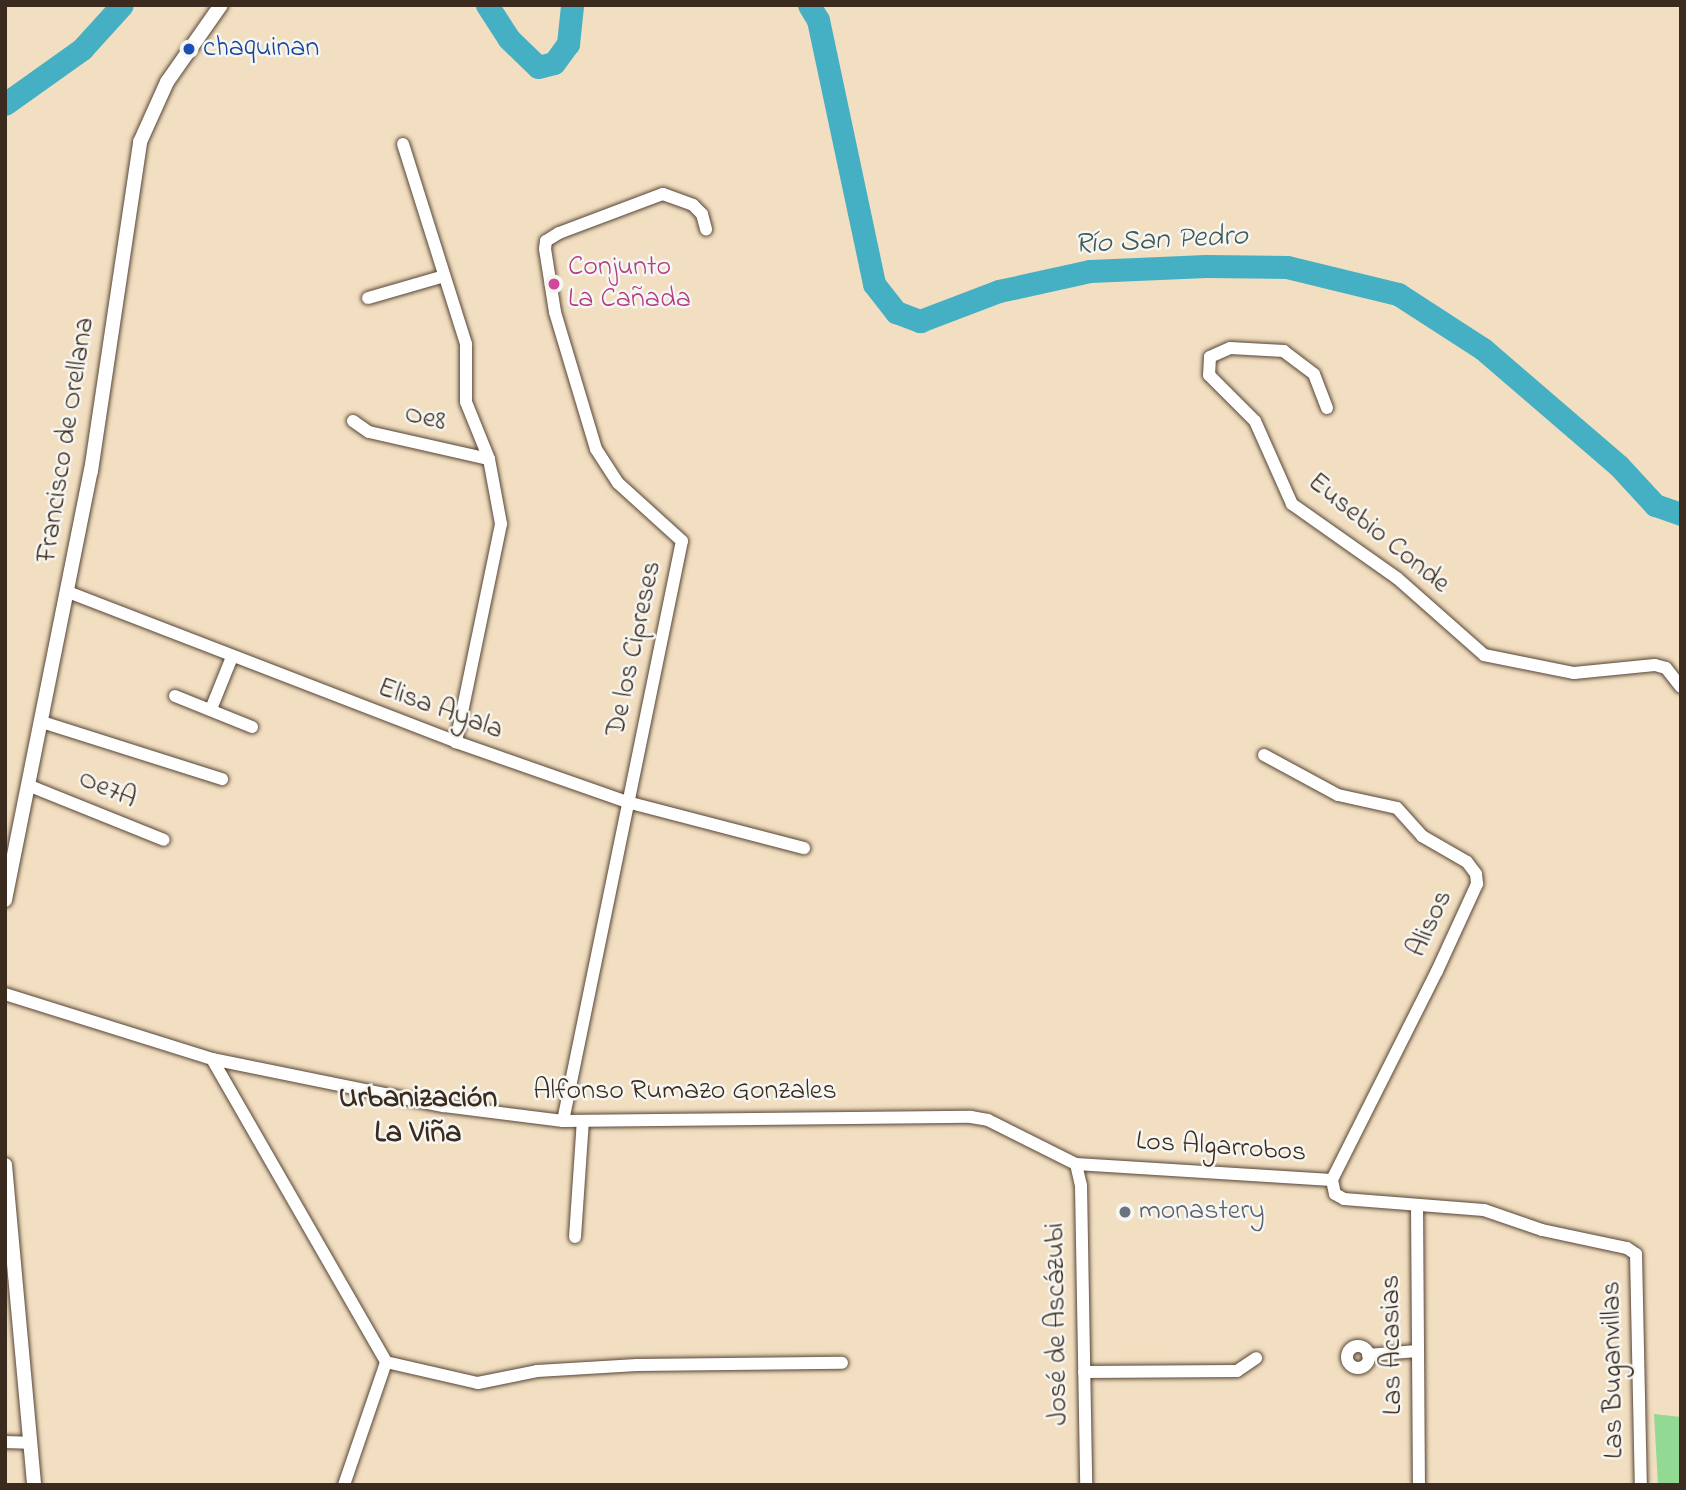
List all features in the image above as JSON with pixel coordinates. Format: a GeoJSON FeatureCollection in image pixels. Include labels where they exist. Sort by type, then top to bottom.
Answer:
{"type":"FeatureCollection","features":[{"type":"Feature","properties":{"kind":"street","name":"Francisco de Orellana"},"geometry":{"type":"LineString","coordinates":[[5,900],[9,847],[30,786],[91,471],[140,142],[167,82],[221,5]]}},
{"type":"Feature","properties":{"kind":"street"},"geometry":{"type":"LineString","coordinates":[[403,144],[466,344],[466,402],[489,459],[500,524],[456,742]]}},
{"type":"Feature","properties":{"kind":"street","name":"De los Cipreses"},"geometry":{"type":"LineString","coordinates":[[563,1121],[682,541],[618,483],[596,449],[555,312],[546,241],[559,233],[663,194],[693,205],[702,214],[706,229]]}},
{"type":"Feature","properties":{"kind":"street"},"geometry":{"type":"LineString","coordinates":[[368,298],[444,276]]}},
{"type":"Feature","properties":{"kind":"street","name":"Eusebio Conde"},"geometry":{"type":"LineString","coordinates":[[1327,408],[1314,374],[1284,351],[1230,348],[1210,357],[1209,375],[1255,421],[1292,504],[1397,578],[1484,655],[1574,673],[1655,665],[1666,668],[1681,687]]}},
{"type":"Feature","properties":{"kind":"street","name":"Oe8"},"geometry":{"type":"LineString","coordinates":[[353,421],[369,432],[489,459]]}},
{"type":"Feature","properties":{"kind":"street","name":"Elisa Ayala"},"geometry":{"type":"LineString","coordinates":[[68,592],[456,742],[627,802],[804,848]]}},
{"type":"Feature","properties":{"kind":"street"},"geometry":{"type":"LineString","coordinates":[[211,709],[232,657]]}},
{"type":"Feature","properties":{"kind":"street"},"geometry":{"type":"LineString","coordinates":[[175,696],[251,727]]}},
{"type":"Feature","properties":{"kind":"street"},"geometry":{"type":"LineString","coordinates":[[42,722],[222,779]]}},
{"type":"Feature","properties":{"kind":"street","name":"Alisos"},"geometry":{"type":"LineString","coordinates":[[1264,755],[1338,794],[1397,808],[1423,836],[1467,862],[1476,874],[1477,884],[1437,971],[1332,1180]]}},
{"type":"Feature","properties":{"kind":"street","name":"Oe7A"},"geometry":{"type":"LineString","coordinates":[[30,786],[164,840]]}},
{"type":"Feature","properties":{"kind":"street","name":"Alfonso Rumazo Gonzales"},"geometry":{"type":"LineString","coordinates":[[5,994],[212,1059],[444,1106],[563,1121],[971,1117],[988,1120],[1076,1164]]}},
{"type":"Feature","properties":{"kind":"street"},"geometry":{"type":"LineString","coordinates":[[212,1059],[386,1362],[478,1383],[537,1371],[611,1366],[842,1363]]}},
{"type":"Feature","properties":{"kind":"street"},"geometry":{"type":"LineString","coordinates":[[575,1237],[583,1121]]}},
{"type":"Feature","properties":{"kind":"street","name":"Los Algarrobos"},"geometry":{"type":"LineString","coordinates":[[1076,1164],[1332,1180],[1335,1195],[1344,1199],[1484,1210],[1542,1230],[1627,1248],[1636,1254]]}},
{"type":"Feature","properties":{"kind":"street","name":"José de Ascázubi"},"geometry":{"type":"LineString","coordinates":[[1076,1164],[1081,1185],[1086,1485]]}},
{"type":"Feature","properties":{"kind":"street"},"geometry":{"type":"LineString","coordinates":[[5,1169],[28,1443],[34,1485]]}},
{"type":"Feature","properties":{"kind":"street","name":"Las Acasias"},"geometry":{"type":"LineString","coordinates":[[1417,1206],[1419,1485]]}},
{"type":"Feature","properties":{"kind":"street","name":"Las Buganvillas"},"geometry":{"type":"LineString","coordinates":[[1636,1254],[1641,1485]]}},
{"type":"Feature","properties":{"kind":"street"},"geometry":{"type":"LineString","coordinates":[[1368,1355],[1417,1351]]}},
{"type":"Feature","properties":{"kind":"street"},"geometry":{"type":"LineString","coordinates":[[1084,1372],[1237,1371],[1256,1358]]}},
{"type":"Feature","properties":{"kind":"street"},"geometry":{"type":"LineString","coordinates":[[344,1485],[386,1362]]}},
{"type":"Feature","properties":{"kind":"street"},"geometry":{"type":"LineString","coordinates":[[5,1442],[28,1443]]}},
{"type":"Feature","properties":{"kind":"green space"},"geometry":{"type":"Polygon","coordinates":[[[1654,1414],[1681,1417],[1681,1485],[1658,1485],[1654,1414]]]}},
{"type":"Feature","properties":{"kind":"waterway","name":"Río San Pedro"},"geometry":{"type":"LineString","coordinates":[[5,104],[82,49],[122,5]]}},
{"type":"Feature","properties":{"kind":"waterway","name":"Río San Pedro"},"geometry":{"type":"LineString","coordinates":[[487,5],[509,39],[538,67],[554,63],[568,44],[572,5]]}},
{"type":"Feature","properties":{"kind":"waterway","name":"Río San Pedro"},"geometry":{"type":"LineString","coordinates":[[809,5],[818,20],[874,284],[896,312],[920,321],[999,291],[1090,271],[1206,266],[1287,267],[1398,294],[1483,349],[1619,466],[1655,505],[1681,514]]}},
{"type":"Feature","properties":{"kind":"place","name":"chaquinan"},"geometry":{"type":"Point","coordinates":[189,49]}},
{"type":"Feature","properties":{"kind":"place","name":"Conjunto La Cañada"},"geometry":{"type":"Point","coordinates":[554,284]}},
{"type":"Feature","properties":{"kind":"place","name":"monastery"},"geometry":{"type":"Point","coordinates":[1125,1212]}},
{"type":"Feature","properties":{"kind":"district","name":"Urbanización La Viña"},"geometry":{"type":"Point","coordinates":[418,1116]}}]}
